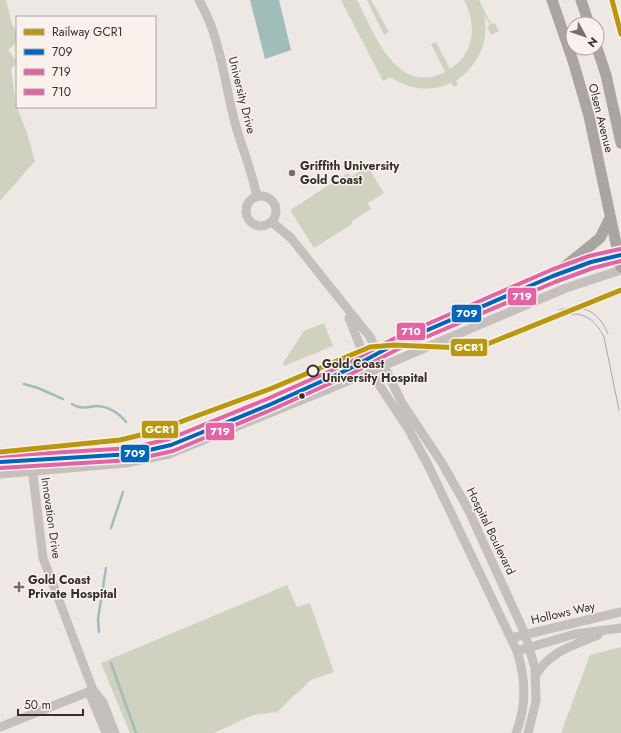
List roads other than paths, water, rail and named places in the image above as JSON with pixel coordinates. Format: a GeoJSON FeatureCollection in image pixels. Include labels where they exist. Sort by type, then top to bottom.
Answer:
{"type":"FeatureCollection","features":[{"type":"Feature","properties":{"kind":"main road","name":"Olsen Avenue"},"geometry":{"type":"LineString","coordinates":[[552,0],[573,61],[589,116],[621,269]]}},
{"type":"Feature","properties":{"kind":"main road"},"geometry":{"type":"LineString","coordinates":[[580,0],[586,16]]}},
{"type":"Feature","properties":{"kind":"main road","name":"Olsen Avenue"},"geometry":{"type":"LineString","coordinates":[[600,56],[606,75],[621,143]]}},
{"type":"Feature","properties":{"kind":"main road"},"geometry":{"type":"LineString","coordinates":[[553,276],[600,238],[610,218]]}},
{"type":"Feature","properties":{"kind":"street","name":"University Drive"},"geometry":{"type":"LineString","coordinates":[[199,0],[208,15],[216,38],[236,125],[250,166],[257,197]]}},
{"type":"Feature","properties":{"kind":"street"},"geometry":{"type":"LineString","coordinates":[[257,197],[267,197],[274,203],[276,213],[272,222],[259,226],[254,224],[248,217],[247,207],[249,203],[257,197]]}},
{"type":"Feature","properties":{"kind":"street"},"geometry":{"type":"LineString","coordinates":[[272,222],[291,238],[341,303],[370,337],[378,353]]}},
{"type":"Feature","properties":{"kind":"street"},"geometry":{"type":"LineString","coordinates":[[0,462],[132,454],[171,445],[269,405],[366,360],[426,330],[553,276],[591,262],[619,255]]}},
{"type":"Feature","properties":{"kind":"street"},"geometry":{"type":"LineString","coordinates":[[0,474],[126,463],[170,454],[566,288],[621,269]]}},
{"type":"Feature","properties":{"kind":"street"},"geometry":{"type":"LineString","coordinates":[[341,303],[355,329],[370,371],[409,430],[458,526],[517,651],[521,664],[525,697],[522,717],[516,733]]}},
{"type":"Feature","properties":{"kind":"street","name":"Hospital Boulevard"},"geometry":{"type":"LineString","coordinates":[[378,353],[402,403],[442,463],[468,508],[525,634],[530,647],[536,675],[536,701],[528,733]]}},
{"type":"Feature","properties":{"kind":"street","name":"Innovation Drive"},"geometry":{"type":"LineString","coordinates":[[32,460],[43,558],[93,690],[103,702],[116,733]]}},
{"type":"Feature","properties":{"kind":"street"},"geometry":{"type":"LineString","coordinates":[[453,516],[468,508]]}},
{"type":"Feature","properties":{"kind":"street"},"geometry":{"type":"LineString","coordinates":[[458,526],[473,519]]}},
{"type":"Feature","properties":{"kind":"street","name":"Hollows Way"},"geometry":{"type":"LineString","coordinates":[[511,638],[621,612]]}},
{"type":"Feature","properties":{"kind":"street","name":"Hollows Way"},"geometry":{"type":"LineString","coordinates":[[517,651],[575,634],[621,628]]}},
{"type":"Feature","properties":{"kind":"street"},"geometry":{"type":"LineString","coordinates":[[536,675],[542,665],[556,653],[610,629]]}},
{"type":"Feature","properties":{"kind":"street"},"geometry":{"type":"LineString","coordinates":[[0,726],[93,690]]}},
{"type":"Feature","properties":{"kind":"street","name":"Innovation Drive"},"geometry":{"type":"LineString","coordinates":[[93,690],[91,697],[106,733]]}},
{"type":"Feature","properties":{"kind":"water"},"geometry":{"type":"Polygon","coordinates":[[[250,0],[279,0],[291,50],[265,59],[250,0]]]}},
{"type":"Feature","properties":{"kind":"waterway"},"geometry":{"type":"LineString","coordinates":[[24,384],[38,388],[63,399]]}},
{"type":"Feature","properties":{"kind":"waterway"},"geometry":{"type":"LineString","coordinates":[[72,404],[81,408],[96,406],[105,407],[117,413],[126,422]]}},
{"type":"Feature","properties":{"kind":"waterway"},"geometry":{"type":"LineString","coordinates":[[111,528],[123,492]]}},
{"type":"Feature","properties":{"kind":"waterway"},"geometry":{"type":"LineString","coordinates":[[99,632],[98,619],[106,568]]}},
{"type":"Feature","properties":{"kind":"waterway"},"geometry":{"type":"LineString","coordinates":[[111,663],[136,733]]}},
{"type":"Feature","properties":{"kind":"tram line"},"geometry":{"type":"LineString","coordinates":[[559,310],[567,308],[582,308],[589,311],[595,314],[600,320],[608,334]]}},
{"type":"Feature","properties":{"kind":"tram line"},"geometry":{"type":"LineString","coordinates":[[503,338],[551,319],[569,314],[577,314],[591,320],[598,327],[604,337],[619,410]]}},
{"type":"Feature","properties":{"kind":"rail line","name":"GCR1"},"geometry":{"type":"LineString","coordinates":[[612,0],[621,34]]}},
{"type":"Feature","properties":{"kind":"rail line","name":"GCR1"},"geometry":{"type":"LineString","coordinates":[[0,452],[120,440],[153,432],[270,389],[370,347],[394,345],[463,348],[485,345],[621,290]]}},
{"type":"Feature","properties":{"kind":"place","name":"Griffith University Gold Coast"},"geometry":{"type":"Point","coordinates":[292,173]}},
{"type":"Feature","properties":{"kind":"place","name":"Gold Coast University Hospital"},"geometry":{"type":"Point","coordinates":[313,371]}},
{"type":"Feature","properties":{"kind":"place","name":"Gold Coast Private Hospital"},"geometry":{"type":"Point","coordinates":[19,587]}}]}
